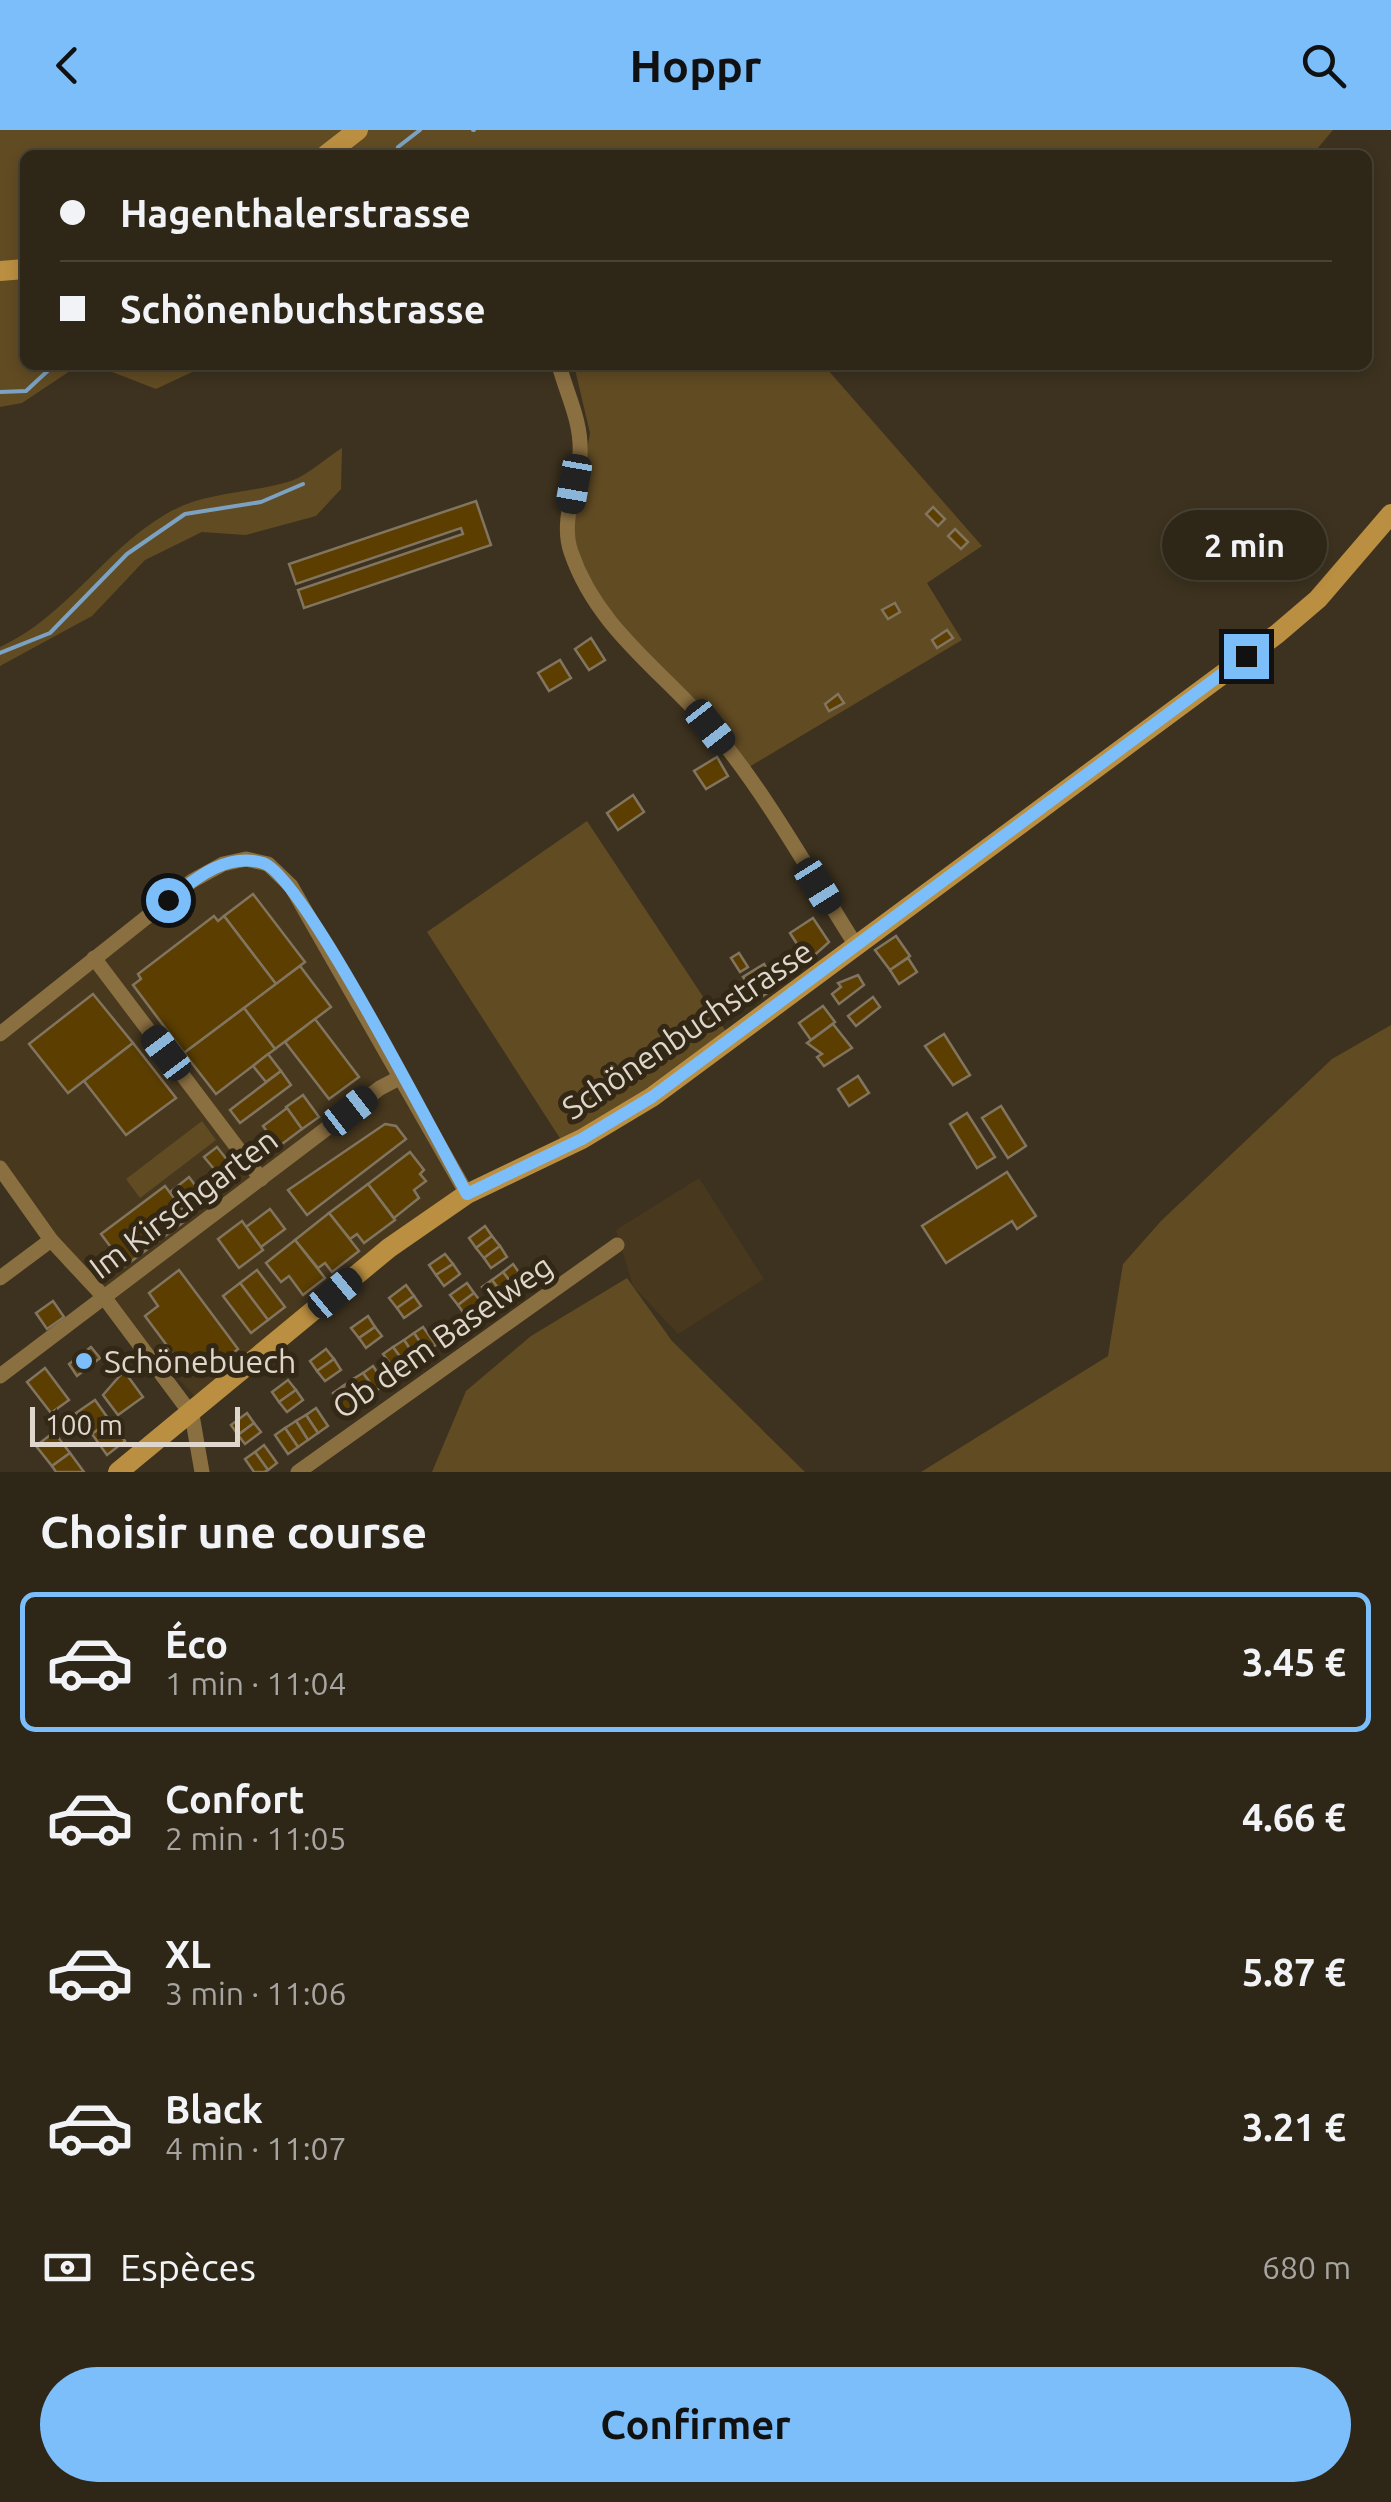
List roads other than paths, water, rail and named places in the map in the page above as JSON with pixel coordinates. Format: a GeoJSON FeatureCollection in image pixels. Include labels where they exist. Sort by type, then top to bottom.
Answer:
{"type":"FeatureCollection","features":[{"type":"Feature","properties":{"kind":"street"},"geometry":{"type":"LineString","coordinates":[[332,150],[358,130]]}},
{"type":"Feature","properties":{"kind":"street"},"geometry":{"type":"LineString","coordinates":[[562,370],[579,426],[580,455],[568,526],[576,568],[617,633],[710,727],[740,765],[857,947]]}},
{"type":"Feature","properties":{"kind":"street","name":"Schönenbuchstrasse"},"geometry":{"type":"LineString","coordinates":[[118,1472],[390,1248],[467,1194],[582,1139],[652,1097],[857,947],[929,888],[1277,634],[1318,599],[1391,514]]}},
{"type":"Feature","properties":{"kind":"street"},"geometry":{"type":"LineString","coordinates":[[0,1034],[192,881],[222,864],[246,860],[268,864],[291,886],[467,1194]]}},
{"type":"Feature","properties":{"kind":"street"},"geometry":{"type":"LineString","coordinates":[[94,958],[262,1179]]}},
{"type":"Feature","properties":{"kind":"street","name":"Im Kirschgarten"},"geometry":{"type":"LineString","coordinates":[[0,1376],[380,1088],[401,1077]]}},
{"type":"Feature","properties":{"kind":"street"},"geometry":{"type":"LineString","coordinates":[[0,1168],[51,1240],[104,1297],[192,1414],[202,1472]]}},
{"type":"Feature","properties":{"kind":"street"},"geometry":{"type":"LineString","coordinates":[[0,1278],[51,1240]]}},
{"type":"Feature","properties":{"kind":"street","name":"Ob dem Baselweg"},"geometry":{"type":"LineString","coordinates":[[298,1472],[616,1245]]}},
{"type":"Feature","properties":{"kind":"waterway"},"geometry":{"type":"LineString","coordinates":[[397,150],[420,130]]}},
{"type":"Feature","properties":{"kind":"waterway"},"geometry":{"type":"LineString","coordinates":[[0,392],[26,391],[49,370]]}},
{"type":"Feature","properties":{"kind":"waterway"},"geometry":{"type":"LineString","coordinates":[[0,653],[50,633],[127,554],[185,514],[261,502],[303,484]]}},
{"type":"Feature","properties":{"kind":"place","name":"Schönebuech"},"geometry":{"type":"Point","coordinates":[84,1361]}}]}
